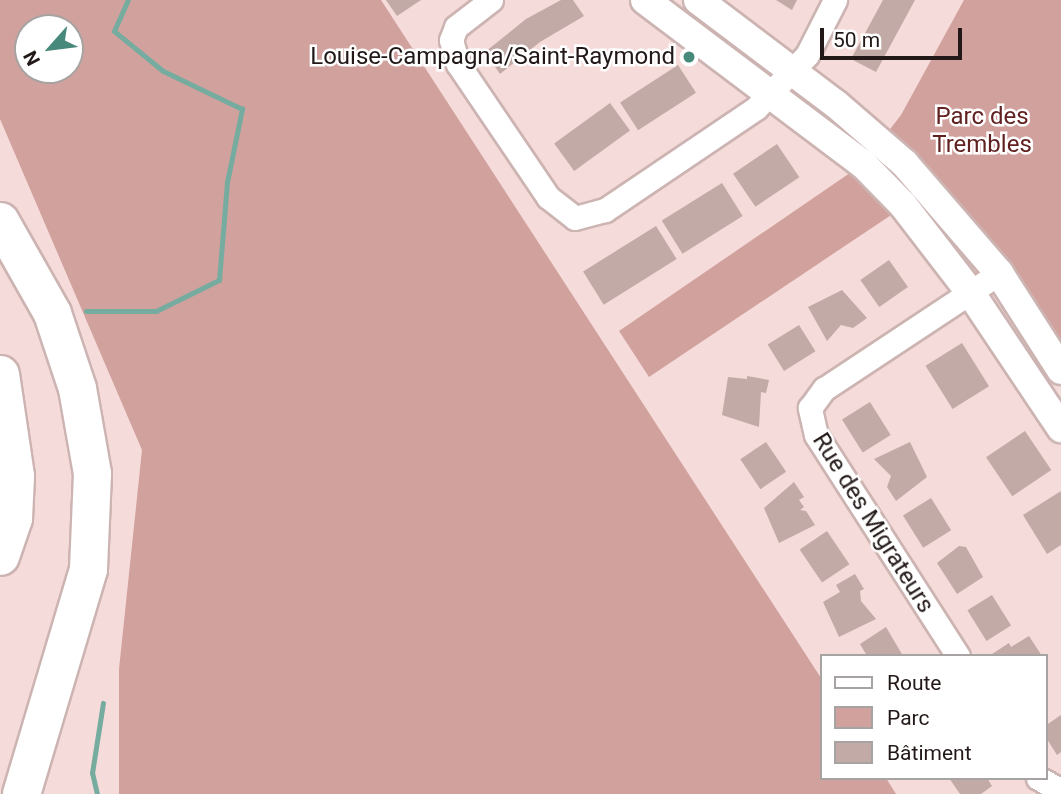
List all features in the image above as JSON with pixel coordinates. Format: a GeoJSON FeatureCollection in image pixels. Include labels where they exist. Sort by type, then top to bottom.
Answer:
{"type":"FeatureCollection","features":[{"type":"Feature","properties":{"kind":"highway"},"geometry":{"type":"LineString","coordinates":[[0,221],[52,313],[76,388],[92,473],[88,569],[21,794]]}},
{"type":"Feature","properties":{"kind":"highway"},"geometry":{"type":"LineString","coordinates":[[0,374],[15,476],[13,517],[0,556]]}},
{"type":"Feature","properties":{"kind":"street"},"geometry":{"type":"LineString","coordinates":[[491,0],[456,27],[451,40],[458,64],[548,197],[575,218],[605,210],[749,113],[794,72],[835,0]]}},
{"type":"Feature","properties":{"kind":"street"},"geometry":{"type":"LineString","coordinates":[[645,0],[771,92],[863,164],[903,205],[970,292],[1061,428]]}},
{"type":"Feature","properties":{"kind":"street"},"geometry":{"type":"LineString","coordinates":[[698,0],[882,142],[999,273],[1061,370]]}},
{"type":"Feature","properties":{"kind":"street","name":"Rue des Migrateurs"},"geometry":{"type":"LineString","coordinates":[[957,654],[816,435],[810,408],[824,389],[999,273]]}},
{"type":"Feature","properties":{"kind":"street"},"geometry":{"type":"LineString","coordinates":[[1042,780],[1061,790]]}},
{"type":"Feature","properties":{"kind":"green space"},"geometry":{"type":"Polygon","coordinates":[[[0,0],[381,0],[820,676],[820,780],[887,780],[896,794],[119,794],[119,669],[142,450],[0,119],[0,0]]]}},
{"type":"Feature","properties":{"kind":"green space","name":"Parc des Trembles"},"geometry":{"type":"Polygon","coordinates":[[[964,0],[1061,0],[1061,370],[927,191],[649,377],[619,331],[863,164],[901,115],[964,0]]]}},
{"type":"Feature","properties":{"kind":"building"},"geometry":{"type":"Polygon","coordinates":[[[386,0],[421,0],[397,16],[386,0]]]}},
{"type":"Feature","properties":{"kind":"building"},"geometry":{"type":"Polygon","coordinates":[[[561,0],[573,0],[584,16],[540,42],[500,74],[485,52],[526,19],[561,0]]]}},
{"type":"Feature","properties":{"kind":"building"},"geometry":{"type":"Polygon","coordinates":[[[776,0],[797,0],[792,10],[776,0]]]}},
{"type":"Feature","properties":{"kind":"building"},"geometry":{"type":"Polygon","coordinates":[[[883,0],[915,0],[876,72],[851,59],[883,0]]]}},
{"type":"Feature","properties":{"kind":"building"},"geometry":{"type":"Polygon","coordinates":[[[678,65],[696,93],[638,130],[620,103],[678,65]]]}},
{"type":"Feature","properties":{"kind":"building"},"geometry":{"type":"Polygon","coordinates":[[[610,103],[630,131],[574,171],[554,144],[610,103]]]}},
{"type":"Feature","properties":{"kind":"building"},"geometry":{"type":"Polygon","coordinates":[[[777,144],[799,177],[755,207],[733,174],[777,144]]]}},
{"type":"Feature","properties":{"kind":"building"},"geometry":{"type":"Polygon","coordinates":[[[722,183],[743,216],[682,254],[662,221],[722,183]]]}},
{"type":"Feature","properties":{"kind":"building"},"geometry":{"type":"Polygon","coordinates":[[[656,226],[677,259],[604,305],[583,272],[656,226]]]}},
{"type":"Feature","properties":{"kind":"building"},"geometry":{"type":"Polygon","coordinates":[[[889,260],[908,287],[879,307],[860,280],[889,260]]]}},
{"type":"Feature","properties":{"kind":"building"},"geometry":{"type":"Polygon","coordinates":[[[842,290],[867,318],[853,328],[841,325],[827,341],[808,307],[842,290]]]}},
{"type":"Feature","properties":{"kind":"building"},"geometry":{"type":"Polygon","coordinates":[[[799,325],[815,351],[784,371],[768,345],[799,325]]]}},
{"type":"Feature","properties":{"kind":"building"},"geometry":{"type":"Polygon","coordinates":[[[962,343],[989,386],[953,409],[926,366],[962,343]]]}},
{"type":"Feature","properties":{"kind":"building"},"geometry":{"type":"Polygon","coordinates":[[[747,376],[769,380],[766,393],[761,392],[759,427],[722,415],[728,377],[747,379],[747,376]]]}},
{"type":"Feature","properties":{"kind":"building"},"geometry":{"type":"Polygon","coordinates":[[[870,402],[891,435],[863,453],[842,419],[870,402]]]}},
{"type":"Feature","properties":{"kind":"building"},"geometry":{"type":"Polygon","coordinates":[[[1025,431],[1051,470],[1012,496],[986,457],[1025,431]]]}},
{"type":"Feature","properties":{"kind":"building"},"geometry":{"type":"Polygon","coordinates":[[[766,442],[786,472],[760,489],[740,459],[766,442]]]}},
{"type":"Feature","properties":{"kind":"building"},"geometry":{"type":"Polygon","coordinates":[[[910,442],[927,477],[896,501],[887,487],[891,476],[874,459],[910,442]]]}},
{"type":"Feature","properties":{"kind":"building"},"geometry":{"type":"Polygon","coordinates":[[[794,482],[804,497],[799,500],[804,507],[800,510],[806,511],[815,525],[779,543],[764,508],[794,482]]]}},
{"type":"Feature","properties":{"kind":"building"},"geometry":{"type":"Polygon","coordinates":[[[1061,491],[1061,545],[1047,554],[1023,515],[1061,491]]]}},
{"type":"Feature","properties":{"kind":"building"},"geometry":{"type":"Polygon","coordinates":[[[931,498],[951,530],[923,548],[903,515],[931,498]]]}},
{"type":"Feature","properties":{"kind":"building"},"geometry":{"type":"Polygon","coordinates":[[[827,531],[849,564],[822,583],[800,549],[827,531]]]}},
{"type":"Feature","properties":{"kind":"building"},"geometry":{"type":"Polygon","coordinates":[[[959,546],[966,547],[983,577],[957,594],[937,563],[959,546]]]}},
{"type":"Feature","properties":{"kind":"building"},"geometry":{"type":"Polygon","coordinates":[[[855,574],[864,589],[860,591],[861,601],[876,619],[839,637],[823,602],[840,592],[836,585],[855,574]]]}},
{"type":"Feature","properties":{"kind":"building"},"geometry":{"type":"Polygon","coordinates":[[[992,595],[1011,626],[986,641],[967,610],[992,595]]]}},
{"type":"Feature","properties":{"kind":"building"},"geometry":{"type":"Polygon","coordinates":[[[886,627],[902,654],[866,654],[860,644],[886,627]]]}},
{"type":"Feature","properties":{"kind":"building"},"geometry":{"type":"Polygon","coordinates":[[[1029,636],[1041,654],[992,654],[1009,643],[1011,647],[1029,636]]]}},
{"type":"Feature","properties":{"kind":"building"},"geometry":{"type":"Polygon","coordinates":[[[1061,715],[1061,752],[1057,755],[1047,739],[1047,725],[1061,715]]]}},
{"type":"Feature","properties":{"kind":"building"},"geometry":{"type":"Polygon","coordinates":[[[950,780],[988,780],[992,786],[981,794],[960,794],[950,780]]]}},
{"type":"Feature","properties":{"kind":"waterway"},"geometry":{"type":"LineString","coordinates":[[86,311],[156,311],[219,280],[227,182],[242,109],[163,71],[114,31],[128,0]]}},
{"type":"Feature","properties":{"kind":"waterway"},"geometry":{"type":"LineString","coordinates":[[97,794],[92,773],[103,703]]}},
{"type":"Feature","properties":{"kind":"place","name":"Louise-Campagna/Saint-Raymond"},"geometry":{"type":"Point","coordinates":[689,57]}}]}
